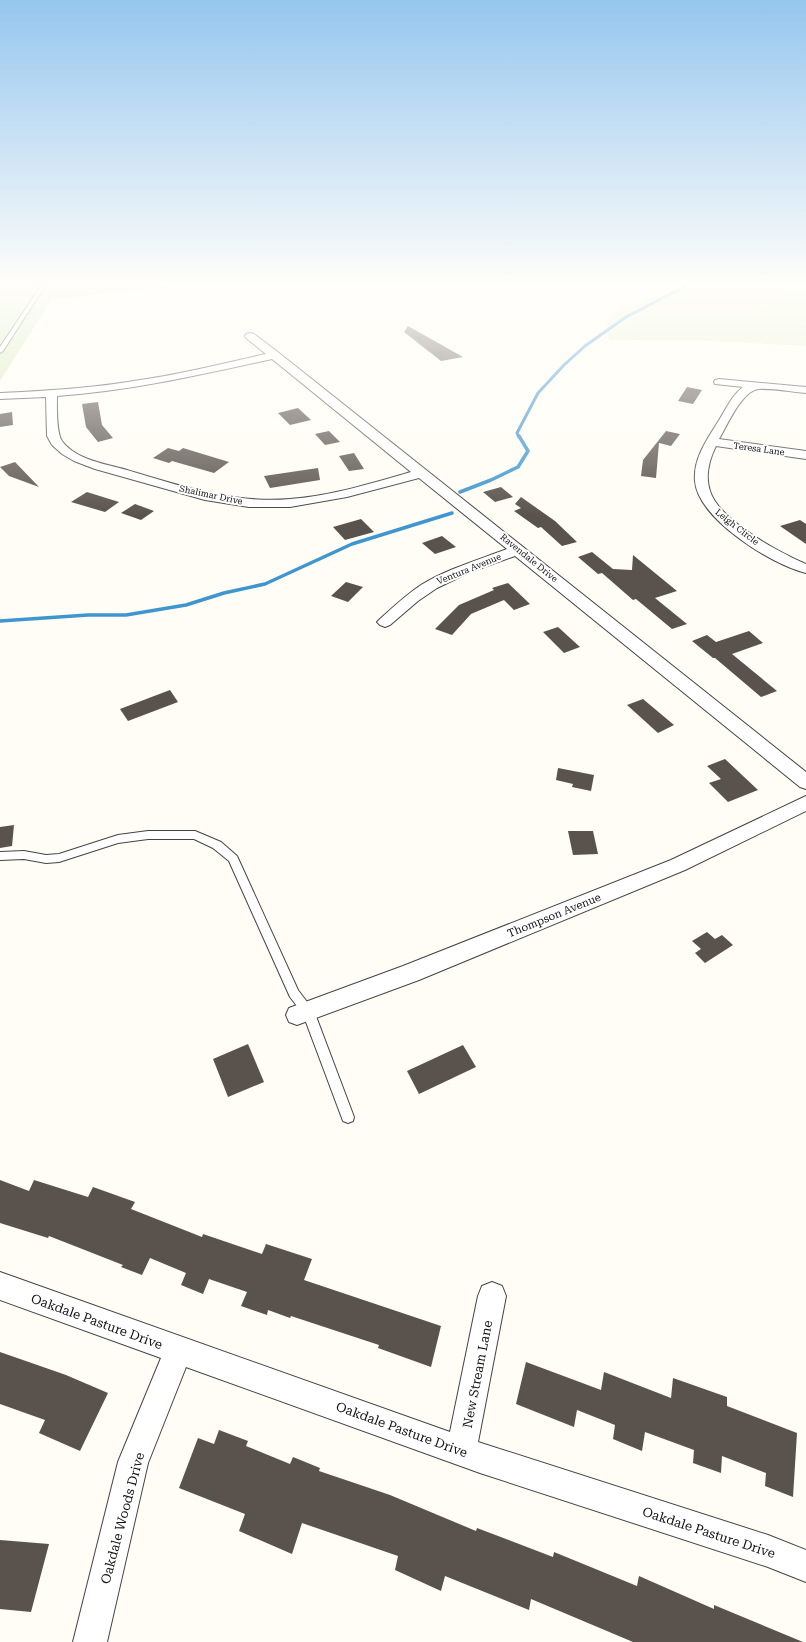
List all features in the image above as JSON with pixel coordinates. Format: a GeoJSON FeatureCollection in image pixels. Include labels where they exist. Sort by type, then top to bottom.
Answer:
{"type":"FeatureCollection","features":[{"type":"Feature","properties":{"kind":"street"},"geometry":{"type":"LineString","coordinates":[[0,396],[51,394],[161,380],[240,363]]}},
{"type":"Feature","properties":{"kind":"street","name":"Ravendale Drive"},"geometry":{"type":"LineString","coordinates":[[285,363],[806,782]]}},
{"type":"Feature","properties":{"kind":"street"},"geometry":{"type":"LineString","coordinates":[[719,382],[806,390]]}},
{"type":"Feature","properties":{"kind":"street","name":"Leigh Circle"},"geometry":{"type":"LineString","coordinates":[[757,386],[743,391],[704,458],[701,477],[704,494],[718,514],[740,531],[783,558],[806,569]]}},
{"type":"Feature","properties":{"kind":"street","name":"Shalimar Drive"},"geometry":{"type":"LineString","coordinates":[[51,394],[53,436],[56,442],[68,453],[99,466],[206,495],[251,503],[296,502],[338,495],[422,473]]}},
{"type":"Feature","properties":{"kind":"street","name":"Teresa Lane"},"geometry":{"type":"LineString","coordinates":[[712,442],[806,455]]}},
{"type":"Feature","properties":{"kind":"street","name":"Ventura Avenue"},"geometry":{"type":"LineString","coordinates":[[385,622],[407,601],[433,584],[518,550]]}},
{"type":"Feature","properties":{"kind":"street","name":"Thompson Avenue"},"geometry":{"type":"LineString","coordinates":[[302,1013],[410,973],[678,865],[806,803]]}},
{"type":"Feature","properties":{"kind":"street","name":"Oakdale Pasture Drive"},"geometry":{"type":"LineString","coordinates":[[0,1286],[42,1300],[178,1351],[461,1451],[768,1551],[806,1566]]}},
{"type":"Feature","properties":{"kind":"street","name":"New Stream Lane"},"geometry":{"type":"LineString","coordinates":[[461,1451],[492,1296]]}},
{"type":"Feature","properties":{"kind":"street","name":"Oakdale Woods Drive"},"geometry":{"type":"LineString","coordinates":[[90,1642],[133,1462],[151,1421],[178,1351]]}},
{"type":"Feature","properties":{"kind":"lane"},"geometry":{"type":"LineString","coordinates":[[0,856],[16,855],[46,859],[59,858],[118,839],[148,835],[195,835],[217,845],[233,859],[348,1117]]}},
{"type":"Feature","properties":{"kind":"green space"},"geometry":{"type":"Polygon","coordinates":[[[0,363],[12,363],[0,381],[0,363]]]}},
{"type":"Feature","properties":{"kind":"building"},"geometry":{"type":"Polygon","coordinates":[[[687,387],[702,390],[693,404],[678,401],[687,387]]]}},
{"type":"Feature","properties":{"kind":"building"},"geometry":{"type":"Polygon","coordinates":[[[98,402],[102,425],[113,438],[98,442],[86,427],[82,404],[98,402]]]}},
{"type":"Feature","properties":{"kind":"building"},"geometry":{"type":"Polygon","coordinates":[[[298,408],[311,420],[290,425],[278,413],[298,408]]]}},
{"type":"Feature","properties":{"kind":"building"},"geometry":{"type":"Polygon","coordinates":[[[12,412],[13,425],[0,427],[0,414],[12,412]]]}},
{"type":"Feature","properties":{"kind":"building"},"geometry":{"type":"Polygon","coordinates":[[[329,431],[340,442],[325,445],[315,434],[329,431]]]}},
{"type":"Feature","properties":{"kind":"building"},"geometry":{"type":"Polygon","coordinates":[[[666,431],[680,434],[671,446],[659,443],[656,478],[641,476],[643,460],[666,431]]]}},
{"type":"Feature","properties":{"kind":"building"},"geometry":{"type":"Polygon","coordinates":[[[168,448],[179,451],[183,448],[229,462],[214,473],[172,461],[169,463],[153,458],[168,448]]]}},
{"type":"Feature","properties":{"kind":"building"},"geometry":{"type":"Polygon","coordinates":[[[354,453],[364,469],[349,471],[339,456],[354,453]]]}},
{"type":"Feature","properties":{"kind":"building"},"geometry":{"type":"Polygon","coordinates":[[[15,462],[39,487],[9,476],[0,467],[15,462]]]}},
{"type":"Feature","properties":{"kind":"building"},"geometry":{"type":"Polygon","coordinates":[[[318,468],[320,480],[270,488],[264,476],[318,468]]]}},
{"type":"Feature","properties":{"kind":"building"},"geometry":{"type":"Polygon","coordinates":[[[501,487],[513,497],[495,502],[483,492],[501,487]]]}},
{"type":"Feature","properties":{"kind":"building"},"geometry":{"type":"Polygon","coordinates":[[[87,492],[119,502],[105,512],[71,502],[87,492]]]}},
{"type":"Feature","properties":{"kind":"building"},"geometry":{"type":"Polygon","coordinates":[[[521,497],[555,521],[577,542],[562,546],[541,527],[538,528],[514,511],[521,508],[515,504],[521,497]]]}},
{"type":"Feature","properties":{"kind":"building"},"geometry":{"type":"Polygon","coordinates":[[[135,504],[154,511],[141,520],[121,513],[135,504]]]}},
{"type":"Feature","properties":{"kind":"building"},"geometry":{"type":"Polygon","coordinates":[[[361,519],[374,532],[345,540],[333,527],[361,519]]]}},
{"type":"Feature","properties":{"kind":"building"},"geometry":{"type":"Polygon","coordinates":[[[800,520],[806,524],[806,544],[780,526],[800,520]]]}},
{"type":"Feature","properties":{"kind":"building"},"geometry":{"type":"Polygon","coordinates":[[[442,536],[456,547],[435,554],[422,543],[442,536]]]}},
{"type":"Feature","properties":{"kind":"building"},"geometry":{"type":"Polygon","coordinates":[[[592,552],[613,569],[632,570],[633,555],[677,591],[655,598],[687,624],[672,629],[636,599],[633,600],[602,573],[598,574],[578,557],[592,552]]]}},
{"type":"Feature","properties":{"kind":"building"},"geometry":{"type":"Polygon","coordinates":[[[346,582],[363,587],[348,602],[331,596],[346,582]]]}},
{"type":"Feature","properties":{"kind":"building"},"geometry":{"type":"Polygon","coordinates":[[[508,583],[530,604],[514,610],[504,600],[471,614],[452,635],[435,629],[459,605],[494,590],[492,588],[508,583]]]}},
{"type":"Feature","properties":{"kind":"building"},"geometry":{"type":"Polygon","coordinates":[[[558,627],[580,647],[564,653],[543,632],[558,627]]]}},
{"type":"Feature","properties":{"kind":"building"},"geometry":{"type":"Polygon","coordinates":[[[749,631],[763,643],[732,654],[777,691],[761,697],[715,658],[692,641],[707,635],[716,642],[749,631]]]}},
{"type":"Feature","properties":{"kind":"building"},"geometry":{"type":"Polygon","coordinates":[[[170,690],[178,702],[128,721],[120,709],[170,690]]]}},
{"type":"Feature","properties":{"kind":"building"},"geometry":{"type":"Polygon","coordinates":[[[643,699],[674,725],[658,733],[627,705],[643,699]]]}},
{"type":"Feature","properties":{"kind":"building"},"geometry":{"type":"Polygon","coordinates":[[[725,759],[758,790],[728,802],[709,783],[721,779],[707,766],[725,759]]]}},
{"type":"Feature","properties":{"kind":"building"},"geometry":{"type":"Polygon","coordinates":[[[558,768],[594,775],[591,791],[572,787],[573,784],[556,780],[558,768]]]}},
{"type":"Feature","properties":{"kind":"building"},"geometry":{"type":"Polygon","coordinates":[[[14,825],[12,846],[0,848],[0,827],[14,825]]]}},
{"type":"Feature","properties":{"kind":"building"},"geometry":{"type":"Polygon","coordinates":[[[568,831],[593,831],[598,854],[573,855],[568,831]]]}},
{"type":"Feature","properties":{"kind":"building"},"geometry":{"type":"Polygon","coordinates":[[[707,932],[715,939],[722,935],[733,945],[705,963],[695,953],[701,949],[692,941],[707,932]]]}},
{"type":"Feature","properties":{"kind":"building"},"geometry":{"type":"Polygon","coordinates":[[[248,1044],[264,1082],[228,1097],[213,1059],[248,1044]]]}},
{"type":"Feature","properties":{"kind":"building"},"geometry":{"type":"Polygon","coordinates":[[[463,1045],[476,1067],[419,1094],[407,1071],[463,1045]]]}},
{"type":"Feature","properties":{"kind":"building"},"geometry":{"type":"Polygon","coordinates":[[[0,1180],[29,1191],[34,1180],[88,1197],[93,1187],[135,1202],[131,1209],[202,1237],[203,1234],[262,1254],[266,1244],[312,1259],[304,1280],[441,1326],[431,1367],[378,1348],[379,1345],[291,1316],[290,1318],[268,1310],[267,1315],[241,1306],[247,1292],[209,1279],[203,1294],[181,1285],[186,1273],[150,1258],[142,1275],[121,1267],[123,1265],[49,1236],[48,1238],[0,1223],[0,1180]]]}},
{"type":"Feature","properties":{"kind":"building"},"geometry":{"type":"Polygon","coordinates":[[[0,1352],[66,1375],[108,1393],[80,1451],[39,1433],[45,1420],[0,1404],[0,1352]]]}},
{"type":"Feature","properties":{"kind":"building"},"geometry":{"type":"Polygon","coordinates":[[[526,1362],[601,1390],[604,1372],[671,1398],[673,1378],[727,1397],[727,1406],[797,1433],[793,1497],[765,1486],[766,1473],[722,1456],[721,1473],[693,1463],[694,1450],[645,1432],[642,1451],[613,1439],[615,1425],[577,1410],[574,1427],[516,1404],[526,1362]]]}},
{"type":"Feature","properties":{"kind":"building"},"geometry":{"type":"Polygon","coordinates":[[[219,1430],[248,1441],[246,1446],[290,1464],[293,1457],[320,1468],[319,1471],[390,1495],[476,1531],[477,1528],[553,1557],[554,1552],[637,1586],[639,1576],[714,1609],[714,1605],[803,1642],[633,1642],[531,1599],[529,1610],[445,1576],[441,1591],[395,1570],[398,1556],[302,1523],[292,1554],[239,1531],[245,1514],[179,1488],[198,1438],[214,1444],[219,1430]]]}},
{"type":"Feature","properties":{"kind":"building"},"geometry":{"type":"Polygon","coordinates":[[[0,1540],[49,1544],[31,1612],[0,1609],[0,1540]]]}},
{"type":"Feature","properties":{"kind":"waterway"},"geometry":{"type":"LineString","coordinates":[[519,437],[517,433],[538,393],[567,363]]}},
{"type":"Feature","properties":{"kind":"waterway"},"geometry":{"type":"LineString","coordinates":[[460,492],[491,480],[518,467],[528,451],[519,436]]}},
{"type":"Feature","properties":{"kind":"waterway"},"geometry":{"type":"LineString","coordinates":[[0,621],[88,615],[126,615],[186,605],[224,593],[265,584],[352,544],[452,513]]}}]}
